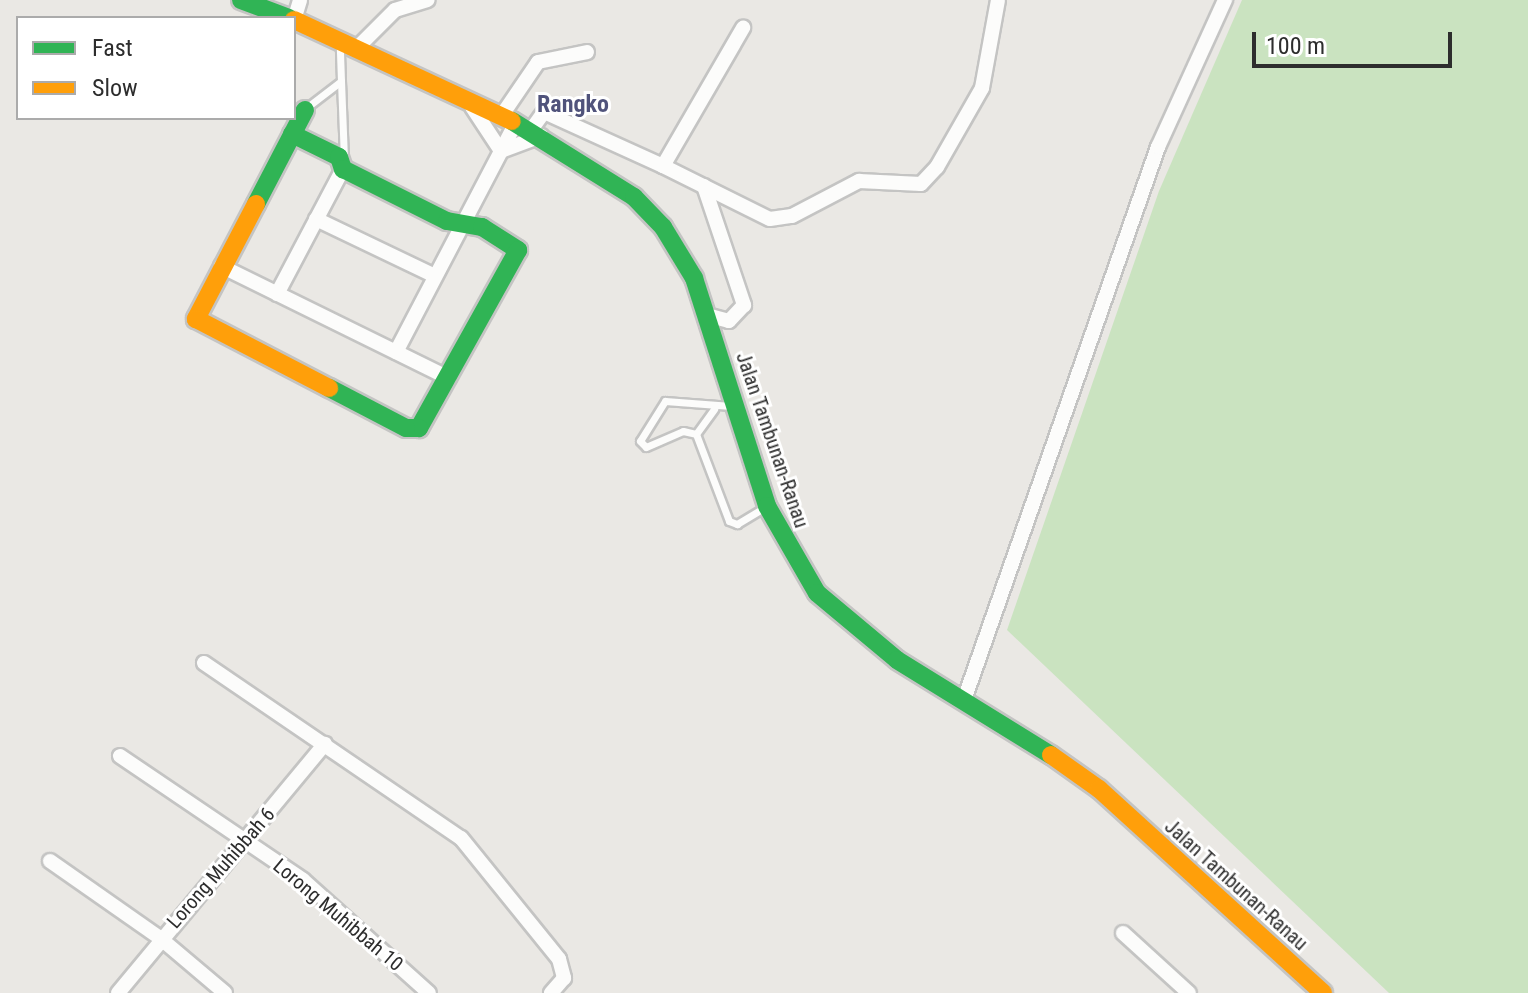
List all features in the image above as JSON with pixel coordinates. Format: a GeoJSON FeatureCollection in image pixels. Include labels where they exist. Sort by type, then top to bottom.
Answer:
{"type":"FeatureCollection","features":[{"type":"Feature","properties":{"kind":"main road","name":"Jalan Tambunan-Ranau"},"geometry":{"type":"LineString","coordinates":[[241,0],[285,16]]}},
{"type":"Feature","properties":{"kind":"main road","name":"Jalan Tambunan-Ranau"},"geometry":{"type":"LineString","coordinates":[[296,20],[458,93],[522,126],[610,177],[647,209],[686,262],[767,506],[802,574],[837,614],[897,660],[1099,789],[1323,993]]}},
{"type":"Feature","properties":{"kind":"main road"},"geometry":{"type":"LineString","coordinates":[[292,134],[339,157],[343,169],[447,221],[513,243],[518,253],[423,426],[406,428],[198,323],[198,310],[221,266],[292,134],[305,110]]}},
{"type":"Feature","properties":{"kind":"street"},"geometry":{"type":"LineString","coordinates":[[358,47],[395,10],[427,0]]}},
{"type":"Feature","properties":{"kind":"street"},"geometry":{"type":"LineString","coordinates":[[396,352],[501,151],[522,126],[544,112],[704,186],[723,200],[770,219],[792,216],[859,181],[921,184],[937,167],[982,88],[998,0]]}},
{"type":"Feature","properties":{"kind":"street"},"geometry":{"type":"LineString","coordinates":[[964,700],[1158,147],[1225,0]]}},
{"type":"Feature","properties":{"kind":"street"},"geometry":{"type":"LineString","coordinates":[[663,166],[743,28]]}},
{"type":"Feature","properties":{"kind":"street"},"geometry":{"type":"LineString","coordinates":[[501,151],[522,126],[538,62],[587,52]]}},
{"type":"Feature","properties":{"kind":"street"},"geometry":{"type":"LineString","coordinates":[[458,93],[501,151]]}},
{"type":"Feature","properties":{"kind":"street"},"geometry":{"type":"LineString","coordinates":[[277,294],[343,169]]}},
{"type":"Feature","properties":{"kind":"street"},"geometry":{"type":"LineString","coordinates":[[704,186],[744,305],[729,321],[706,315]]}},
{"type":"Feature","properties":{"kind":"street"},"geometry":{"type":"LineString","coordinates":[[316,219],[435,276]]}},
{"type":"Feature","properties":{"kind":"street"},"geometry":{"type":"LineString","coordinates":[[221,266],[449,378]]}},
{"type":"Feature","properties":{"kind":"street"},"geometry":{"type":"LineString","coordinates":[[204,663],[461,838],[559,959],[564,978],[551,993]]}},
{"type":"Feature","properties":{"kind":"street","name":"Lorong Muhibbah 6"},"geometry":{"type":"LineString","coordinates":[[118,993],[160,938],[325,744]]}},
{"type":"Feature","properties":{"kind":"street","name":"Lorong Muhibbah 10"},"geometry":{"type":"LineString","coordinates":[[120,756],[303,880],[429,993]]}},
{"type":"Feature","properties":{"kind":"street"},"geometry":{"type":"LineString","coordinates":[[50,861],[160,938],[225,993]]}},
{"type":"Feature","properties":{"kind":"street"},"geometry":{"type":"LineString","coordinates":[[1123,933],[1189,993]]}},
{"type":"Feature","properties":{"kind":"lane"},"geometry":{"type":"LineString","coordinates":[[340,39],[343,169]]}},
{"type":"Feature","properties":{"kind":"lane"},"geometry":{"type":"LineString","coordinates":[[305,110],[341,81]]}},
{"type":"Feature","properties":{"kind":"lane"},"geometry":{"type":"LineString","coordinates":[[696,434],[683,431],[646,447],[640,441],[665,401],[714,409],[734,406]]}},
{"type":"Feature","properties":{"kind":"lane"},"geometry":{"type":"LineString","coordinates":[[696,434],[714,409]]}},
{"type":"Feature","properties":{"kind":"lane"},"geometry":{"type":"LineString","coordinates":[[696,434],[729,521],[737,524],[767,506]]}},
{"type":"Feature","properties":{"kind":"green space"},"geometry":{"type":"Polygon","coordinates":[[[1242,0],[1528,0],[1528,993],[1389,993],[1007,630],[1159,191],[1242,0]]]}},
{"type":"Feature","properties":{"kind":"traffic: fast"},"geometry":{"type":"LineString","coordinates":[[241,0],[284,16]]}},
{"type":"Feature","properties":{"kind":"traffic: fast"},"geometry":{"type":"LineString","coordinates":[[256,204],[305,110]]}},
{"type":"Feature","properties":{"kind":"traffic: fast"},"geometry":{"type":"LineString","coordinates":[[512,121],[634,197],[663,227],[694,278],[767,506],[817,593],[897,660],[1051,755]]}},
{"type":"Feature","properties":{"kind":"traffic: fast"},"geometry":{"type":"LineString","coordinates":[[292,134],[339,157],[343,169],[447,221],[482,227],[518,250],[419,428],[406,428],[329,388]]}},
{"type":"Feature","properties":{"kind":"traffic: slow"},"geometry":{"type":"LineString","coordinates":[[296,21],[512,121]]}},
{"type":"Feature","properties":{"kind":"traffic: slow"},"geometry":{"type":"LineString","coordinates":[[256,204],[196,319],[329,388]]}},
{"type":"Feature","properties":{"kind":"traffic: slow"},"geometry":{"type":"LineString","coordinates":[[1051,755],[1099,789],[1323,993]]}},
{"type":"Feature","properties":{"kind":"district","name":"Rangko"},"geometry":{"type":"Point","coordinates":[573,105]}}]}
